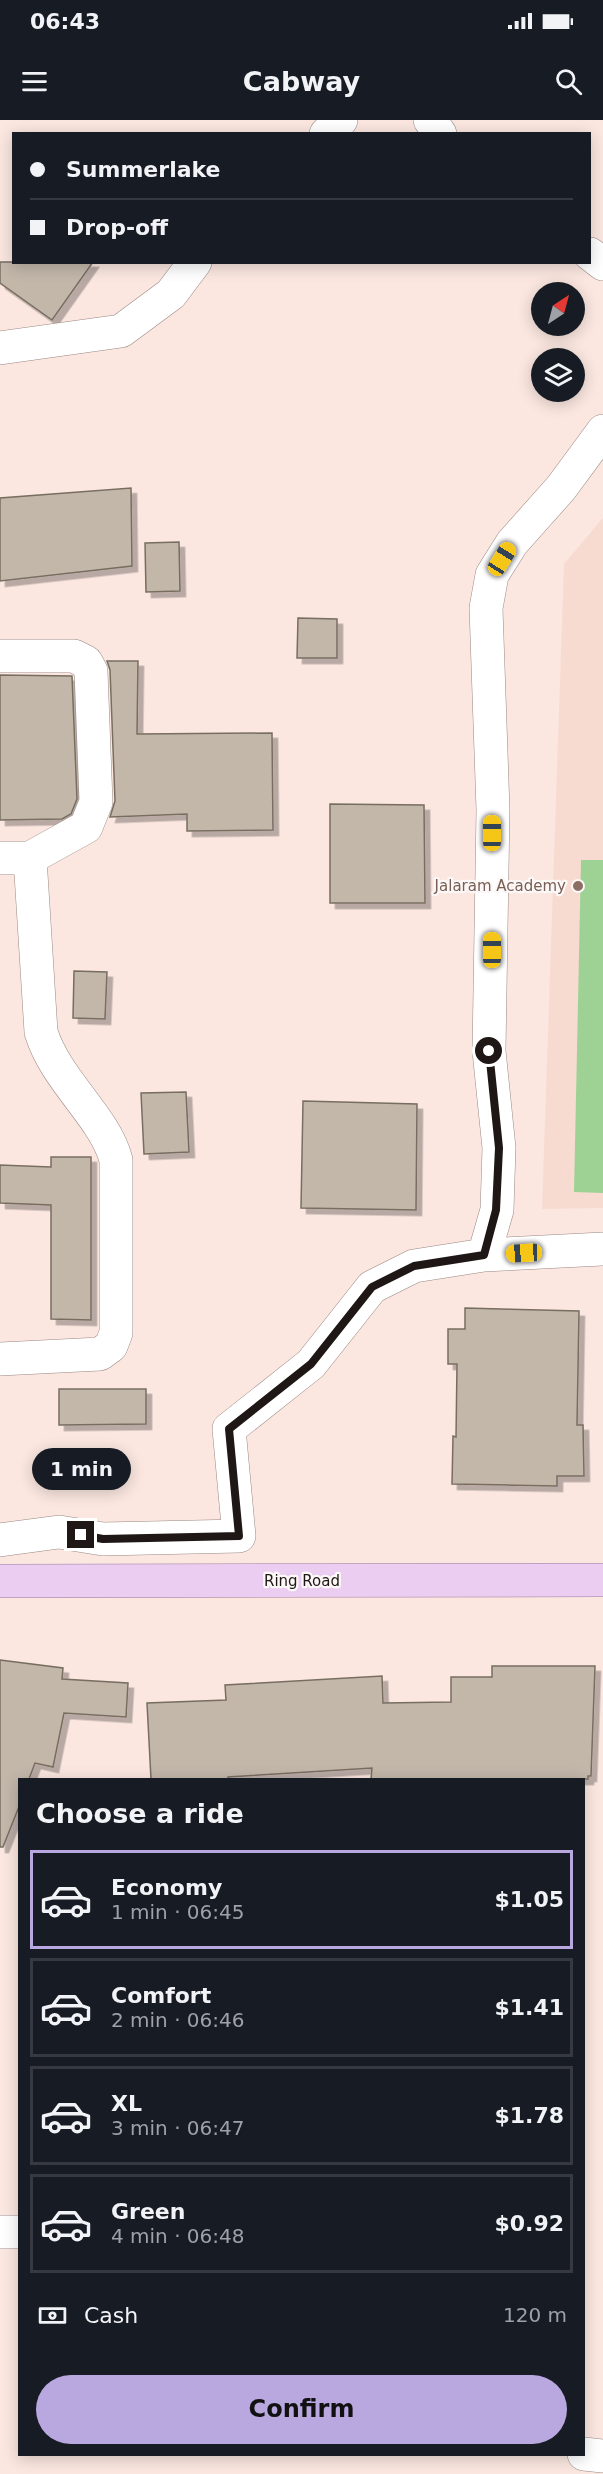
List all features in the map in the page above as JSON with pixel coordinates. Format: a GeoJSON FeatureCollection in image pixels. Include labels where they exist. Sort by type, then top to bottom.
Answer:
{"type":"FeatureCollection","features":[{"type":"Feature","properties":{"kind":"main road","name":"Ring Road"},"geometry":{"type":"LineString","coordinates":[[0,1581],[603,1580]]}},
{"type":"Feature","properties":{"kind":"street"},"geometry":{"type":"LineString","coordinates":[[328,132],[341,120]]}},
{"type":"Feature","properties":{"kind":"street"},"geometry":{"type":"LineString","coordinates":[[591,255],[603,264]]}},
{"type":"Feature","properties":{"kind":"street"},"geometry":{"type":"LineString","coordinates":[[0,348],[121,331],[171,294],[194,264]]}},
{"type":"Feature","properties":{"kind":"street"},"geometry":{"type":"LineString","coordinates":[[484,1255],[496,1210],[499,1148],[489,1051],[493,810],[486,608],[492,575],[512,543],[561,488],[603,431]]}},
{"type":"Feature","properties":{"kind":"street"},"geometry":{"type":"LineString","coordinates":[[0,656],[74,656],[86,662],[91,671],[96,802],[93,816],[86,826],[15,858],[41,1032],[53,1062],[106,1138],[116,1160],[116,1333],[111,1346],[100,1354],[0,1359]]}},
{"type":"Feature","properties":{"kind":"street"},"geometry":{"type":"LineString","coordinates":[[0,1540],[59,1532],[103,1539],[239,1536],[229,1429],[311,1364],[372,1287],[414,1266],[484,1255],[603,1249]]}},
{"type":"Feature","properties":{"kind":"street"},"geometry":{"type":"LineString","coordinates":[[0,2232],[18,2232]]}},
{"type":"Feature","properties":{"kind":"street"},"geometry":{"type":"LineString","coordinates":[[585,2454],[603,2456]]}},
{"type":"Feature","properties":{"kind":"shaded area","name":"Jalaram Academy"},"geometry":{"type":"Polygon","coordinates":[[[603,518],[603,1208],[542,1209],[564,564],[603,518]]]}},
{"type":"Feature","properties":{"kind":"green space"},"geometry":{"type":"Polygon","coordinates":[[[581,860],[603,860],[603,1193],[574,1192],[581,860]]]}},
{"type":"Feature","properties":{"kind":"building"},"geometry":{"type":"Polygon","coordinates":[[[0,262],[92,264],[52,320],[0,283],[0,262]]]}},
{"type":"Feature","properties":{"kind":"building"},"geometry":{"type":"Polygon","coordinates":[[[131,488],[132,566],[0,581],[0,498],[131,488]]]}},
{"type":"Feature","properties":{"kind":"building"},"geometry":{"type":"Polygon","coordinates":[[[179,542],[180,591],[146,592],[145,543],[179,542]]]}},
{"type":"Feature","properties":{"kind":"building"},"geometry":{"type":"Polygon","coordinates":[[[298,618],[337,619],[337,658],[297,658],[298,618]]]}},
{"type":"Feature","properties":{"kind":"building"},"geometry":{"type":"Polygon","coordinates":[[[107,661],[138,661],[137,734],[272,733],[273,830],[187,831],[187,814],[110,817],[115,801],[110,670],[107,661]]]}},
{"type":"Feature","properties":{"kind":"building"},"geometry":{"type":"Polygon","coordinates":[[[0,675],[72,676],[77,799],[71,814],[62,819],[0,820],[0,675]]]}},
{"type":"Feature","properties":{"kind":"building"},"geometry":{"type":"Polygon","coordinates":[[[330,804],[424,805],[425,903],[330,903],[330,804]]]}},
{"type":"Feature","properties":{"kind":"building"},"geometry":{"type":"Polygon","coordinates":[[[74,971],[107,972],[105,1019],[73,1018],[74,971]]]}},
{"type":"Feature","properties":{"kind":"building"},"geometry":{"type":"Polygon","coordinates":[[[186,1092],[189,1152],[144,1154],[141,1093],[186,1092]]]}},
{"type":"Feature","properties":{"kind":"building"},"geometry":{"type":"Polygon","coordinates":[[[303,1101],[417,1104],[416,1210],[301,1208],[303,1101]]]}},
{"type":"Feature","properties":{"kind":"building"},"geometry":{"type":"Polygon","coordinates":[[[51,1157],[91,1157],[91,1320],[51,1319],[51,1205],[0,1203],[0,1165],[51,1167],[51,1157]]]}},
{"type":"Feature","properties":{"kind":"building"},"geometry":{"type":"Polygon","coordinates":[[[465,1308],[579,1311],[577,1425],[583,1425],[584,1476],[557,1476],[557,1486],[452,1484],[453,1436],[456,1437],[457,1364],[448,1364],[448,1329],[465,1329],[465,1308]]]}},
{"type":"Feature","properties":{"kind":"building"},"geometry":{"type":"Polygon","coordinates":[[[59,1389],[146,1389],[146,1424],[59,1425],[59,1389]]]}},
{"type":"Feature","properties":{"kind":"building"},"geometry":{"type":"Polygon","coordinates":[[[0,1660],[63,1668],[62,1679],[128,1683],[126,1717],[64,1713],[53,1767],[35,1763],[29,1778],[18,1778],[18,1809],[3,1847],[0,1847],[0,1660]]]}},
{"type":"Feature","properties":{"kind":"building"},"geometry":{"type":"Polygon","coordinates":[[[492,1666],[595,1666],[591,1776],[588,1776],[588,1779],[371,1778],[372,1768],[228,1778],[151,1778],[147,1703],[226,1700],[225,1685],[382,1676],[383,1703],[451,1702],[451,1677],[492,1677],[492,1666]]]}},
{"type":"Feature","properties":{"kind":"place","name":"Jalaram Academy"},"geometry":{"type":"Point","coordinates":[578,886]}},
{"type":"Feature","properties":{"kind":"route"},"geometry":{"type":"LineString","coordinates":[[81,1535],[103,1539],[239,1536],[229,1429],[311,1364],[372,1287],[414,1266],[484,1255],[496,1210],[499,1148],[489,1051]]}}]}
